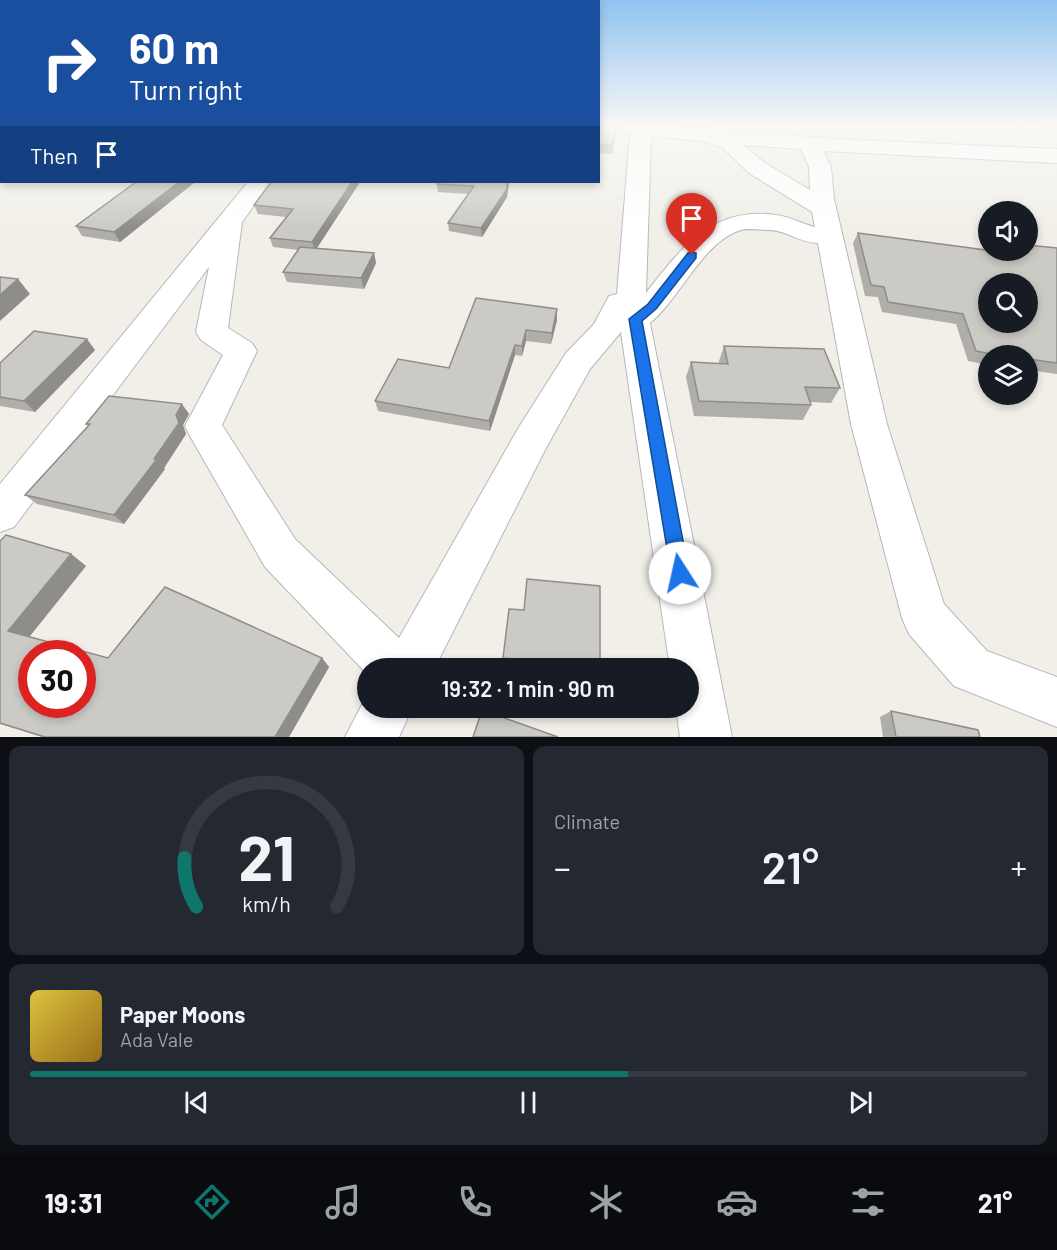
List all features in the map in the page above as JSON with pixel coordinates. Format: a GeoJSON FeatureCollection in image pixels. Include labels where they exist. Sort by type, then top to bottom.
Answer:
{"type":"FeatureCollection","features":[{"type":"Feature","properties":{"kind":"street"},"geometry":{"type":"LineString","coordinates":[[640,159],[633,310],[706,737]]}},
{"type":"Feature","properties":{"kind":"street"},"geometry":{"type":"LineString","coordinates":[[747,159],[828,222]]}},
{"type":"Feature","properties":{"kind":"street"},"geometry":{"type":"LineString","coordinates":[[816,159],[820,167],[822,199],[869,424],[925,618],[971,669],[1057,702]]}},
{"type":"Feature","properties":{"kind":"street"},"geometry":{"type":"LineString","coordinates":[[1039,159],[1057,180]]}},
{"type":"Feature","properties":{"kind":"street"},"geometry":{"type":"LineString","coordinates":[[0,514],[259,183]]}},
{"type":"Feature","properties":{"kind":"street"},"geometry":{"type":"LineString","coordinates":[[230,219],[212,332],[241,351],[203,426],[280,553],[385,658]]}},
{"type":"Feature","properties":{"kind":"street"},"geometry":{"type":"LineString","coordinates":[[414,658],[483,526],[578,361],[607,330],[619,303],[633,310],[652,306],[677,272],[707,239],[735,223],[775,222],[811,235],[828,222]]}},
{"type":"Feature","properties":{"kind":"street"},"geometry":{"type":"LineString","coordinates":[[371,737],[381,718]]}},
{"type":"Feature","properties":{"kind":"building"},"geometry":{"type":"Polygon","coordinates":[[[135,183],[178,183],[114,232],[76,226],[135,183]]]}},
{"type":"Feature","properties":{"kind":"building"},"geometry":{"type":"Polygon","coordinates":[[[270,183],[351,183],[312,242],[270,238],[293,209],[254,205],[270,183]]]}},
{"type":"Feature","properties":{"kind":"building"},"geometry":{"type":"Polygon","coordinates":[[[507,183],[507,189],[481,228],[448,223],[474,186],[437,184],[507,183]]]}},
{"type":"Feature","properties":{"kind":"building"},"geometry":{"type":"Polygon","coordinates":[[[858,233],[978,249],[978,261],[1038,261],[1038,246],[1057,248],[1057,363],[1038,360],[1038,345],[978,345],[978,351],[976,351],[963,314],[888,302],[884,287],[871,285],[858,233]]]}},
{"type":"Feature","properties":{"kind":"building"},"geometry":{"type":"Polygon","coordinates":[[[300,247],[374,253],[361,278],[283,272],[300,247]]]}},
{"type":"Feature","properties":{"kind":"building"},"geometry":{"type":"Polygon","coordinates":[[[0,277],[18,279],[0,295],[0,277]]]}},
{"type":"Feature","properties":{"kind":"building"},"geometry":{"type":"Polygon","coordinates":[[[476,298],[557,309],[552,333],[526,330],[522,346],[515,345],[489,421],[375,401],[398,359],[449,368],[476,298]]]}},
{"type":"Feature","properties":{"kind":"building"},"geometry":{"type":"Polygon","coordinates":[[[34,331],[87,339],[24,401],[0,397],[0,363],[34,331]]]}},
{"type":"Feature","properties":{"kind":"building"},"geometry":{"type":"Polygon","coordinates":[[[724,346],[824,349],[840,388],[805,387],[811,405],[699,401],[691,362],[728,364],[724,346]]]}},
{"type":"Feature","properties":{"kind":"building"},"geometry":{"type":"Polygon","coordinates":[[[109,396],[182,404],[176,415],[179,423],[154,459],[157,459],[114,515],[25,495],[90,424],[86,424],[109,396]]]}},
{"type":"Feature","properties":{"kind":"building"},"geometry":{"type":"Polygon","coordinates":[[[6,535],[71,554],[8,631],[41,640],[18,640],[18,718],[96,718],[96,655],[108,658],[165,587],[322,658],[275,737],[45,737],[0,723],[0,541],[6,535]]]}},
{"type":"Feature","properties":{"kind":"building"},"geometry":{"type":"Polygon","coordinates":[[[527,579],[600,586],[600,658],[503,658],[509,609],[524,610],[527,579]]]}},
{"type":"Feature","properties":{"kind":"building"},"geometry":{"type":"Polygon","coordinates":[[[891,711],[978,730],[980,737],[896,737],[891,711]]]}},
{"type":"Feature","properties":{"kind":"building"},"geometry":{"type":"Polygon","coordinates":[[[479,718],[505,718],[558,737],[473,737],[479,718]]]}},
{"type":"Feature","properties":{"kind":"route"},"geometry":{"type":"LineString","coordinates":[[680,573],[635,319],[652,306],[692,255]]}}]}
